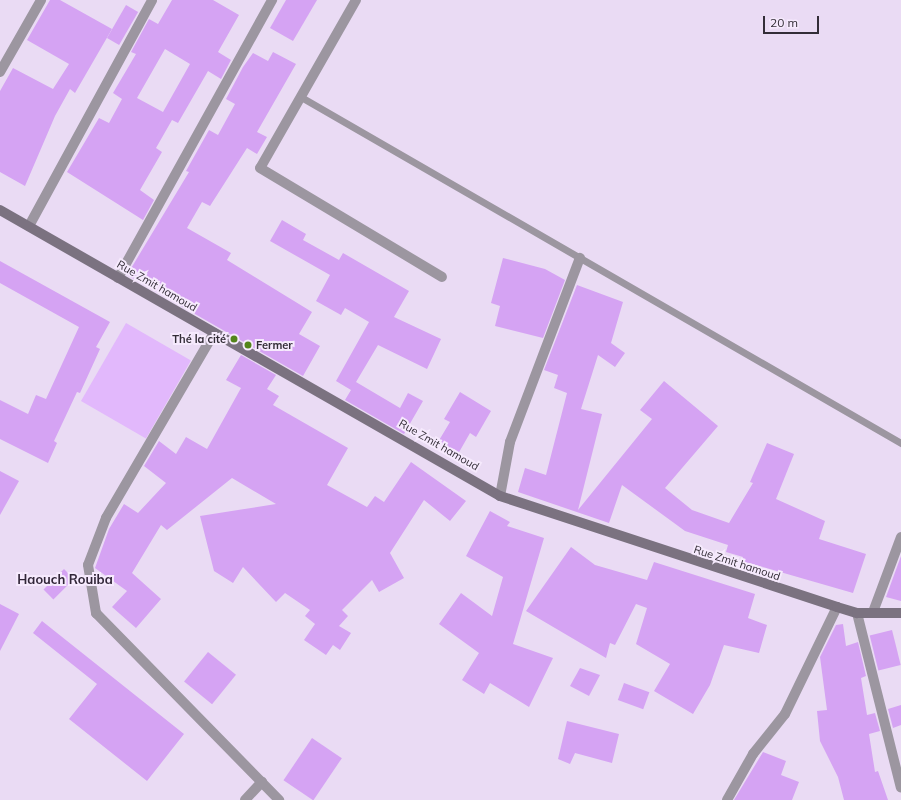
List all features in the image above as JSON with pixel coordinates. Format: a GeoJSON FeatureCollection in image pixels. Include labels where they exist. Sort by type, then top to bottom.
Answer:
{"type":"FeatureCollection","features":[{"type":"Feature","properties":{"kind":"street"},"geometry":{"type":"LineString","coordinates":[[0,72],[41,0]]}},
{"type":"Feature","properties":{"kind":"street"},"geometry":{"type":"LineString","coordinates":[[29,226],[152,0]]}},
{"type":"Feature","properties":{"kind":"street"},"geometry":{"type":"LineString","coordinates":[[118,278],[272,0]]}},
{"type":"Feature","properties":{"kind":"street"},"geometry":{"type":"LineString","coordinates":[[356,0],[260,168],[442,277]]}},
{"type":"Feature","properties":{"kind":"street","name":"Rue Zmit hamoud"},"geometry":{"type":"LineString","coordinates":[[0,210],[500,496],[857,613],[901,613]]}},
{"type":"Feature","properties":{"kind":"street"},"geometry":{"type":"LineString","coordinates":[[500,496],[510,442],[580,258]]}},
{"type":"Feature","properties":{"kind":"street"},"geometry":{"type":"LineString","coordinates":[[214,333],[106,518],[88,564],[96,613],[279,800]]}},
{"type":"Feature","properties":{"kind":"street"},"geometry":{"type":"LineString","coordinates":[[873,612],[901,537]]}},
{"type":"Feature","properties":{"kind":"street"},"geometry":{"type":"LineString","coordinates":[[727,800],[753,754],[785,714],[837,607]]}},
{"type":"Feature","properties":{"kind":"street"},"geometry":{"type":"LineString","coordinates":[[857,613],[901,788]]}},
{"type":"Feature","properties":{"kind":"street"},"geometry":{"type":"LineString","coordinates":[[245,800],[262,782]]}},
{"type":"Feature","properties":{"kind":"lane"},"geometry":{"type":"LineString","coordinates":[[301,97],[901,443]]}},
{"type":"Feature","properties":{"kind":"shaded area"},"geometry":{"type":"Polygon","coordinates":[[[126,323],[191,360],[146,438],[81,401],[126,323]]]}},
{"type":"Feature","properties":{"kind":"building"},"geometry":{"type":"Polygon","coordinates":[[[50,0],[60,0],[112,29],[75,93],[70,89],[55,116],[25,186],[0,172],[0,91],[13,68],[53,89],[69,64],[27,40],[50,0]]]}},
{"type":"Feature","properties":{"kind":"building"},"geometry":{"type":"Polygon","coordinates":[[[172,0],[213,0],[239,15],[218,52],[231,60],[221,79],[208,71],[178,123],[172,120],[156,148],[162,152],[140,190],[154,200],[143,220],[67,172],[99,118],[109,123],[122,99],[113,93],[136,54],[131,52],[149,19],[158,24],[172,0]],[[165,49],[137,98],[163,112],[190,64],[165,49]]]}},
{"type":"Feature","properties":{"kind":"building"},"geometry":{"type":"Polygon","coordinates":[[[286,0],[317,0],[293,41],[270,28],[286,0]]]}},
{"type":"Feature","properties":{"kind":"building"},"geometry":{"type":"Polygon","coordinates":[[[126,5],[138,12],[119,45],[107,38],[126,5]]]}},
{"type":"Feature","properties":{"kind":"building"},"geometry":{"type":"Polygon","coordinates":[[[273,52],[296,64],[257,132],[267,137],[257,154],[247,148],[210,206],[202,202],[187,228],[231,253],[227,260],[312,312],[299,334],[320,346],[303,376],[127,275],[189,172],[186,171],[209,130],[218,135],[235,104],[226,99],[243,67],[253,53],[268,61],[273,52]]]}},
{"type":"Feature","properties":{"kind":"building"},"geometry":{"type":"Polygon","coordinates":[[[282,220],[306,234],[303,240],[339,260],[343,253],[409,291],[394,317],[441,339],[427,369],[378,345],[356,382],[400,408],[408,393],[423,401],[404,434],[345,400],[351,390],[336,381],[369,322],[345,308],[341,315],[316,301],[330,275],[270,241],[282,220]]]}},
{"type":"Feature","properties":{"kind":"building"},"geometry":{"type":"Polygon","coordinates":[[[503,258],[545,269],[565,280],[543,338],[495,326],[500,306],[491,303],[503,258]]]}},
{"type":"Feature","properties":{"kind":"building"},"geometry":{"type":"Polygon","coordinates":[[[0,261],[110,322],[96,347],[100,349],[80,393],[77,392],[54,441],[57,443],[48,463],[0,439],[0,400],[28,414],[36,395],[46,399],[79,327],[0,283],[0,261]]]}},
{"type":"Feature","properties":{"kind":"building"},"geometry":{"type":"Polygon","coordinates":[[[577,285],[623,302],[611,343],[625,353],[615,367],[598,355],[581,409],[602,414],[578,510],[652,419],[640,410],[664,381],[718,426],[665,488],[692,510],[729,523],[753,483],[750,482],[767,443],[794,454],[776,499],[825,521],[819,539],[866,554],[853,593],[742,561],[743,557],[726,552],[728,545],[685,531],[622,485],[609,523],[518,492],[525,468],[546,475],[567,393],[554,388],[558,375],[544,370],[577,285]]]}},
{"type":"Feature","properties":{"kind":"building"},"geometry":{"type":"Polygon","coordinates":[[[241,355],[276,375],[267,389],[279,396],[273,405],[348,448],[327,485],[367,507],[375,496],[384,502],[411,462],[466,501],[450,521],[424,500],[390,553],[404,578],[379,592],[372,580],[342,610],[348,616],[339,626],[351,633],[340,650],[333,645],[326,655],[304,640],[315,624],[305,616],[310,610],[285,593],[276,602],[243,567],[233,583],[214,571],[200,516],[276,504],[232,478],[167,530],[161,525],[132,573],[161,599],[136,628],[112,607],[127,591],[95,568],[109,529],[124,504],[138,513],[166,483],[144,466],[159,441],[176,454],[186,437],[207,449],[241,388],[226,380],[241,355]]]}},
{"type":"Feature","properties":{"kind":"building"},"geometry":{"type":"Polygon","coordinates":[[[460,392],[491,411],[476,437],[470,433],[458,454],[438,442],[450,422],[444,419],[460,392]]]}},
{"type":"Feature","properties":{"kind":"building"},"geometry":{"type":"Polygon","coordinates":[[[0,471],[19,481],[0,515],[0,471]]]}},
{"type":"Feature","properties":{"kind":"building"},"geometry":{"type":"Polygon","coordinates":[[[490,511],[510,522],[507,526],[544,538],[513,644],[553,658],[529,707],[490,683],[484,694],[462,680],[479,653],[439,624],[461,593],[492,616],[503,577],[466,556],[490,511]]]}},
{"type":"Feature","properties":{"kind":"building"},"geometry":{"type":"Polygon","coordinates":[[[571,547],[595,565],[647,580],[654,562],[755,594],[748,618],[767,625],[759,653],[724,645],[710,685],[693,714],[654,691],[670,664],[636,644],[647,608],[636,604],[615,645],[610,643],[606,658],[526,611],[571,547]]]}},
{"type":"Feature","properties":{"kind":"building"},"geometry":{"type":"Polygon","coordinates":[[[901,556],[901,601],[886,597],[901,556]]]}},
{"type":"Feature","properties":{"kind":"building"},"geometry":{"type":"Polygon","coordinates":[[[64,569],[74,579],[53,599],[43,590],[64,569]]]}},
{"type":"Feature","properties":{"kind":"building"},"geometry":{"type":"Polygon","coordinates":[[[0,604],[19,614],[0,651],[0,604]]]}},
{"type":"Feature","properties":{"kind":"building"},"geometry":{"type":"Polygon","coordinates":[[[42,621],[184,734],[147,781],[69,719],[97,684],[33,633],[42,621]]]}},
{"type":"Feature","properties":{"kind":"building"},"geometry":{"type":"Polygon","coordinates":[[[843,624],[846,646],[858,642],[866,676],[861,678],[867,715],[875,713],[880,731],[869,734],[875,772],[878,771],[888,800],[844,800],[838,777],[820,741],[817,711],[827,710],[820,657],[836,625],[843,624]]]}},
{"type":"Feature","properties":{"kind":"building"},"geometry":{"type":"Polygon","coordinates":[[[892,630],[901,665],[878,670],[870,636],[892,630]]]}},
{"type":"Feature","properties":{"kind":"building"},"geometry":{"type":"Polygon","coordinates":[[[208,652],[236,675],[212,704],[184,682],[208,652]]]}},
{"type":"Feature","properties":{"kind":"building"},"geometry":{"type":"Polygon","coordinates":[[[580,668],[600,675],[589,696],[570,686],[580,668]]]}},
{"type":"Feature","properties":{"kind":"building"},"geometry":{"type":"Polygon","coordinates":[[[624,683],[649,692],[643,709],[618,700],[624,683]]]}},
{"type":"Feature","properties":{"kind":"building"},"geometry":{"type":"Polygon","coordinates":[[[901,705],[901,725],[893,728],[888,709],[901,705]]]}},
{"type":"Feature","properties":{"kind":"building"},"geometry":{"type":"Polygon","coordinates":[[[567,721],[619,734],[612,763],[575,753],[570,764],[558,759],[567,721]]]}},
{"type":"Feature","properties":{"kind":"building"},"geometry":{"type":"Polygon","coordinates":[[[312,738],[342,758],[314,800],[283,780],[312,738]]]}},
{"type":"Feature","properties":{"kind":"building"},"geometry":{"type":"Polygon","coordinates":[[[763,752],[786,761],[781,775],[799,782],[792,800],[734,800],[763,752]]]}},
{"type":"Feature","properties":{"kind":"place","name":"Thé la cité"},"geometry":{"type":"Point","coordinates":[234,339]}},
{"type":"Feature","properties":{"kind":"place","name":"Fermer"},"geometry":{"type":"Point","coordinates":[248,345]}},
{"type":"Feature","properties":{"kind":"district","name":"Haouch Rouiba"},"geometry":{"type":"Point","coordinates":[65,579]}}]}
